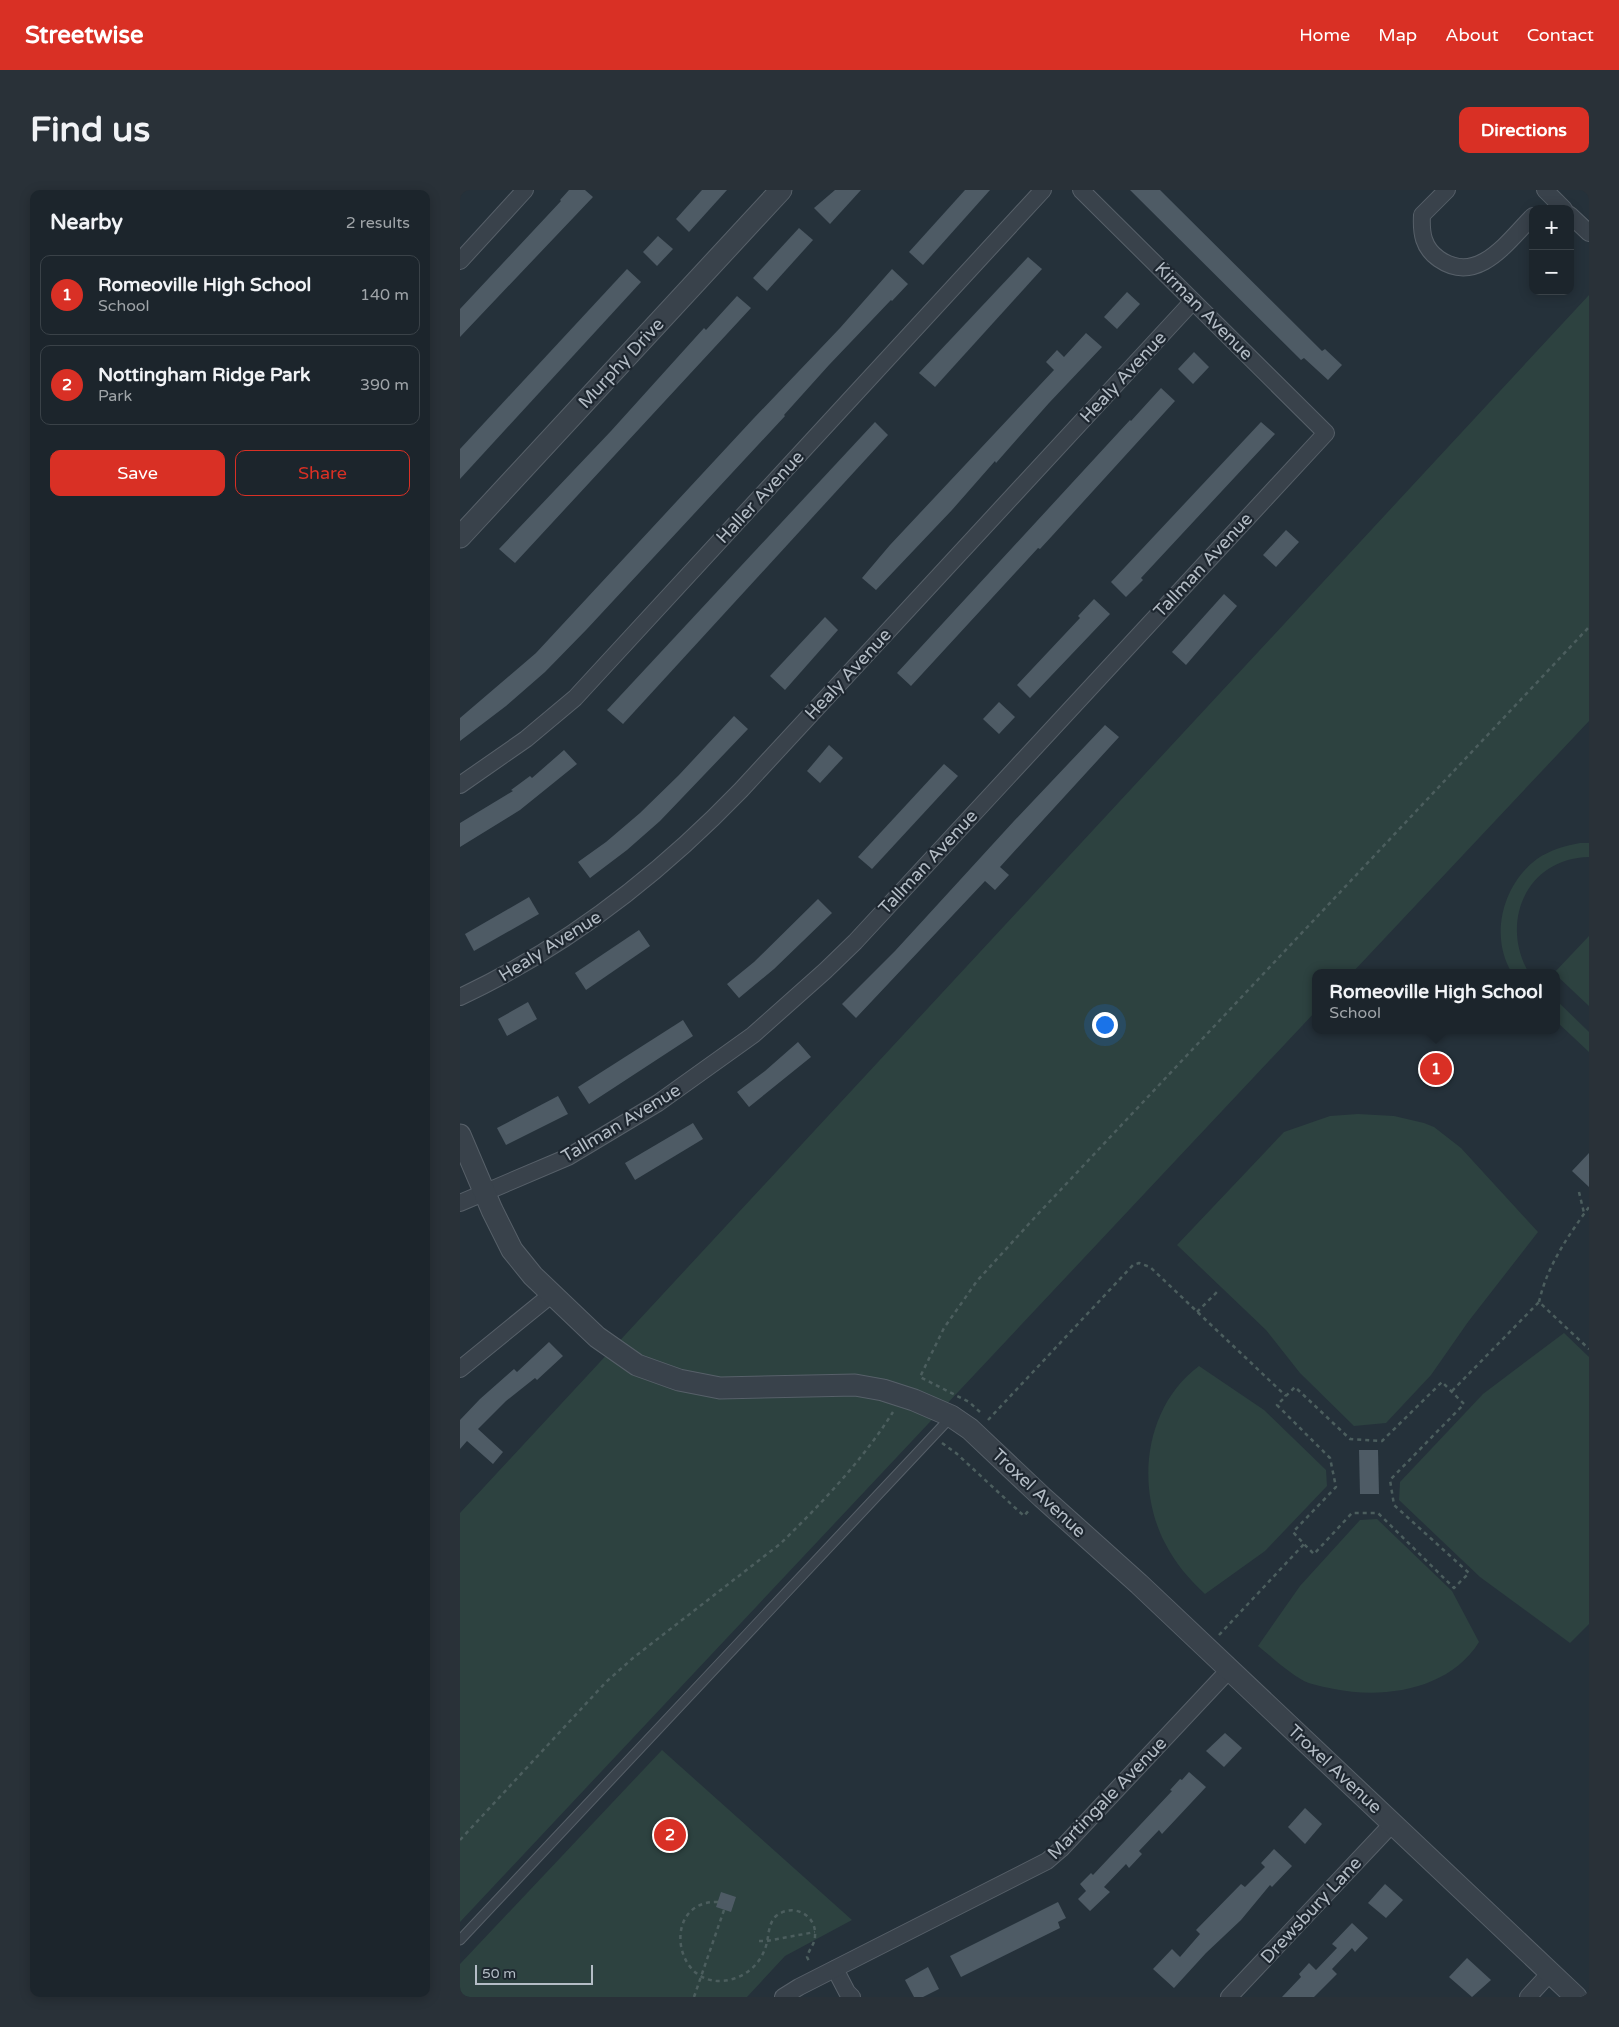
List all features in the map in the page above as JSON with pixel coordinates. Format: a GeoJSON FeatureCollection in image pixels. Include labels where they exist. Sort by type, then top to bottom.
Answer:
{"type":"FeatureCollection","features":[{"type":"Feature","properties":{"kind":"street"},"geometry":{"type":"LineString","coordinates":[[460,261],[525,190]]}},
{"type":"Feature","properties":{"kind":"street","name":"Murphy Drive"},"geometry":{"type":"LineString","coordinates":[[460,537],[781,190]]}},
{"type":"Feature","properties":{"kind":"street","name":"Haller Avenue"},"geometry":{"type":"LineString","coordinates":[[460,785],[526,739],[574,698],[1043,190]]}},
{"type":"Feature","properties":{"kind":"street","name":"Kirman Avenue"},"geometry":{"type":"LineString","coordinates":[[1081,190],[1326,433]]}},
{"type":"Feature","properties":{"kind":"street"},"geometry":{"type":"LineString","coordinates":[[1446,190],[1422,215],[1421,232],[1431,253],[1454,267],[1466,268],[1485,262],[1529,220]]}},
{"type":"Feature","properties":{"kind":"street"},"geometry":{"type":"LineString","coordinates":[[1542,205],[1548,193],[1560,205]]}},
{"type":"Feature","properties":{"kind":"street"},"geometry":{"type":"LineString","coordinates":[[1574,219],[1589,233]]}},
{"type":"Feature","properties":{"kind":"street","name":"Healy Avenue"},"geometry":{"type":"LineString","coordinates":[[460,997],[525,963],[597,917],[652,874],[700,831],[747,783],[1193,301]]}},
{"type":"Feature","properties":{"kind":"street","name":"Tallman Avenue"},"geometry":{"type":"LineString","coordinates":[[460,1203],[568,1158],[658,1103],[752,1035],[826,971],[1326,433]]}},
{"type":"Feature","properties":{"kind":"street","name":"Troxel Avenue"},"geometry":{"type":"LineString","coordinates":[[460,1135],[512,1250],[533,1276],[597,1337],[637,1365],[679,1380],[720,1388],[856,1385],[883,1390],[898,1394],[951,1416],[970,1429],[1139,1584],[1576,1997]]}},
{"type":"Feature","properties":{"kind":"street"},"geometry":{"type":"LineString","coordinates":[[460,1369],[552,1295]]}},
{"type":"Feature","properties":{"kind":"street","name":"Martingale Avenue"},"geometry":{"type":"LineString","coordinates":[[783,1997],[1048,1861],[1228,1670]]}},
{"type":"Feature","properties":{"kind":"street","name":"Drewsbury Lane"},"geometry":{"type":"LineString","coordinates":[[1229,1997],[1392,1823]]}},
{"type":"Feature","properties":{"kind":"street"},"geometry":{"type":"LineString","coordinates":[[835,1969],[847,1992],[852,1997]]}},
{"type":"Feature","properties":{"kind":"street"},"geometry":{"type":"LineString","coordinates":[[1528,1997],[1550,1973]]}},
{"type":"Feature","properties":{"kind":"lane"},"geometry":{"type":"LineString","coordinates":[[460,1940],[951,1416]]}},
{"type":"Feature","properties":{"kind":"path"},"geometry":{"type":"LineString","coordinates":[[1286,1396],[1150,1267],[1139,1263],[1133,1266],[988,1420],[969,1402],[920,1377],[944,1328],[977,1282],[1037,1215],[1589,627]]}},
{"type":"Feature","properties":{"kind":"path"},"geometry":{"type":"LineString","coordinates":[[1579,1192],[1584,1213]]}},
{"type":"Feature","properties":{"kind":"path"},"geometry":{"type":"LineString","coordinates":[[1452,1391],[1539,1302],[1544,1281],[1569,1234],[1589,1206]]}},
{"type":"Feature","properties":{"kind":"path"},"geometry":{"type":"LineString","coordinates":[[1197,1312],[1219,1290]]}},
{"type":"Feature","properties":{"kind":"path"},"geometry":{"type":"LineString","coordinates":[[1539,1302],[1589,1349]]}},
{"type":"Feature","properties":{"kind":"path"},"geometry":{"type":"LineString","coordinates":[[1442,1382],[1464,1404],[1390,1480],[1394,1505],[1469,1573],[1454,1588],[1378,1513],[1352,1513],[1314,1554],[1293,1532],[1336,1487],[1330,1458],[1277,1405],[1286,1396],[1295,1387],[1350,1439],[1382,1441],[1442,1382]]}},
{"type":"Feature","properties":{"kind":"path"},"geometry":{"type":"LineString","coordinates":[[460,1840],[606,1682],[633,1658],[790,1535],[865,1452],[894,1411]]}},
{"type":"Feature","properties":{"kind":"path"},"geometry":{"type":"LineString","coordinates":[[933,1435],[938,1441],[956,1453],[1024,1516],[1042,1497]]}},
{"type":"Feature","properties":{"kind":"path"},"geometry":{"type":"LineString","coordinates":[[1206,1649],[1304,1544]]}},
{"type":"Feature","properties":{"kind":"path"},"geometry":{"type":"LineString","coordinates":[[718,1902],[709,1902],[694,1907],[684,1920],[680,1936],[682,1953],[690,1967],[701,1976],[720,1981],[736,1979],[750,1970],[760,1957],[775,1917],[790,1910],[805,1914],[811,1920],[815,1932],[814,1943],[809,1950],[808,1957],[817,1978]]}},
{"type":"Feature","properties":{"kind":"path"},"geometry":{"type":"LineString","coordinates":[[694,1997],[724,1910]]}},
{"type":"Feature","properties":{"kind":"path"},"geometry":{"type":"LineString","coordinates":[[759,1941],[815,1932]]}},
{"type":"Feature","properties":{"kind":"green space"},"geometry":{"type":"Polygon","coordinates":[[[1589,295],[1589,721],[1356,969],[1312,969],[1312,1015],[460,1922],[460,1513],[1589,295]]]}},
{"type":"Feature","properties":{"kind":"green space"},"geometry":{"type":"Polygon","coordinates":[[[1589,843],[1589,857],[1567,860],[1549,868],[1535,881],[1524,896],[1518,914],[1517,934],[1520,953],[1527,969],[1510,969],[1501,943],[1503,911],[1508,896],[1525,870],[1537,859],[1547,853],[1568,846],[1589,843]]]}},
{"type":"Feature","properties":{"kind":"green space"},"geometry":{"type":"Polygon","coordinates":[[[1589,936],[1589,1006],[1560,979],[1560,969],[1558,969],[1589,936]]]}},
{"type":"Feature","properties":{"kind":"green space"},"geometry":{"type":"Polygon","coordinates":[[[1560,1004],[1589,1032],[1589,1052],[1560,1025],[1560,1004]]]}},
{"type":"Feature","properties":{"kind":"green space"},"geometry":{"type":"Polygon","coordinates":[[[1358,1114],[1394,1116],[1434,1127],[1461,1148],[1538,1232],[1468,1322],[1431,1375],[1386,1423],[1354,1426],[1300,1373],[1266,1330],[1177,1245],[1284,1132],[1330,1116],[1358,1114]]]}},
{"type":"Feature","properties":{"kind":"green space"},"geometry":{"type":"Polygon","coordinates":[[[1564,1333],[1589,1357],[1589,1624],[1570,1643],[1480,1577],[1399,1500],[1400,1482],[1483,1394],[1564,1333]]]}},
{"type":"Feature","properties":{"kind":"green space"},"geometry":{"type":"Polygon","coordinates":[[[1199,1366],[1264,1410],[1326,1470],[1327,1486],[1265,1551],[1205,1594],[1193,1583],[1165,1543],[1156,1521],[1150,1497],[1148,1472],[1150,1448],[1157,1425],[1167,1403],[1181,1383],[1199,1366]]]}},
{"type":"Feature","properties":{"kind":"green space"},"geometry":{"type":"Polygon","coordinates":[[[1377,1519],[1452,1591],[1479,1642],[1466,1658],[1451,1671],[1433,1681],[1414,1687],[1374,1693],[1353,1692],[1311,1684],[1286,1669],[1258,1646],[1300,1586],[1360,1520],[1377,1519]]]}},
{"type":"Feature","properties":{"kind":"green space"},"geometry":{"type":"Polygon","coordinates":[[[662,1750],[852,1920],[785,1956],[747,1997],[460,1997],[460,1964],[662,1750]]]}},
{"type":"Feature","properties":{"kind":"building"},"geometry":{"type":"Polygon","coordinates":[[[569,190],[585,190],[593,197],[460,337],[460,309],[561,201],[569,190]]]}},
{"type":"Feature","properties":{"kind":"building"},"geometry":{"type":"Polygon","coordinates":[[[702,190],[727,190],[689,232],[676,219],[702,190]]]}},
{"type":"Feature","properties":{"kind":"building"},"geometry":{"type":"Polygon","coordinates":[[[835,190],[861,190],[830,224],[814,208],[835,190]]]}},
{"type":"Feature","properties":{"kind":"building"},"geometry":{"type":"Polygon","coordinates":[[[965,190],[990,190],[923,265],[909,252],[965,190]]]}},
{"type":"Feature","properties":{"kind":"building"},"geometry":{"type":"Polygon","coordinates":[[[1130,190],[1160,190],[1322,351],[1325,349],[1342,365],[1328,380],[1304,358],[1301,360],[1130,190]]]}},
{"type":"Feature","properties":{"kind":"building"},"geometry":{"type":"Polygon","coordinates":[[[799,228],[813,240],[767,291],[753,278],[799,228]]]}},
{"type":"Feature","properties":{"kind":"building"},"geometry":{"type":"Polygon","coordinates":[[[658,236],[673,249],[657,266],[643,252],[658,236]]]}},
{"type":"Feature","properties":{"kind":"building"},"geometry":{"type":"Polygon","coordinates":[[[1028,257],[1042,269],[935,387],[919,373],[1028,257]]]}},
{"type":"Feature","properties":{"kind":"building"},"geometry":{"type":"Polygon","coordinates":[[[627,269],[641,282],[460,479],[460,449],[627,269]]]}},
{"type":"Feature","properties":{"kind":"building"},"geometry":{"type":"Polygon","coordinates":[[[892,269],[908,284],[829,365],[785,416],[545,672],[506,706],[460,741],[460,718],[536,653],[840,328],[892,269]]]}},
{"type":"Feature","properties":{"kind":"building"},"geometry":{"type":"Polygon","coordinates":[[[1127,292],[1140,304],[1117,329],[1104,317],[1127,292]]]}},
{"type":"Feature","properties":{"kind":"building"},"geometry":{"type":"Polygon","coordinates":[[[737,296],[751,308],[515,563],[499,549],[611,431],[704,328],[706,330],[737,296]]]}},
{"type":"Feature","properties":{"kind":"building"},"geometry":{"type":"Polygon","coordinates":[[[1086,333],[1102,347],[996,463],[995,461],[952,510],[876,590],[862,578],[890,545],[1054,370],[1046,362],[1057,350],[1064,357],[1086,333]]]}},
{"type":"Feature","properties":{"kind":"building"},"geometry":{"type":"Polygon","coordinates":[[[1194,352],[1209,367],[1193,384],[1178,369],[1194,352]]]}},
{"type":"Feature","properties":{"kind":"building"},"geometry":{"type":"Polygon","coordinates":[[[1161,388],[1175,401],[1040,549],[1038,548],[911,686],[897,673],[1161,388]]]}},
{"type":"Feature","properties":{"kind":"building"},"geometry":{"type":"Polygon","coordinates":[[[875,422],[888,435],[623,724],[607,710],[875,422]]]}},
{"type":"Feature","properties":{"kind":"building"},"geometry":{"type":"Polygon","coordinates":[[[1261,422],[1275,434],[1141,578],[1143,580],[1126,597],[1111,582],[1261,422]]]}},
{"type":"Feature","properties":{"kind":"building"},"geometry":{"type":"Polygon","coordinates":[[[1286,530],[1299,542],[1276,567],[1263,555],[1286,530]]]}},
{"type":"Feature","properties":{"kind":"building"},"geometry":{"type":"Polygon","coordinates":[[[1224,594],[1237,606],[1186,665],[1172,652],[1224,594]]]}},
{"type":"Feature","properties":{"kind":"building"},"geometry":{"type":"Polygon","coordinates":[[[1094,599],[1110,614],[1030,698],[1017,685],[1080,618],[1078,616],[1094,599]]]}},
{"type":"Feature","properties":{"kind":"building"},"geometry":{"type":"Polygon","coordinates":[[[825,617],[838,630],[785,690],[770,676],[825,617]]]}},
{"type":"Feature","properties":{"kind":"building"},"geometry":{"type":"Polygon","coordinates":[[[999,702],[1015,717],[999,734],[983,719],[999,702]]]}},
{"type":"Feature","properties":{"kind":"building"},"geometry":{"type":"Polygon","coordinates":[[[734,716],[748,729],[660,821],[627,850],[590,878],[578,862],[606,842],[640,813],[679,775],[734,716]]]}},
{"type":"Feature","properties":{"kind":"building"},"geometry":{"type":"Polygon","coordinates":[[[1105,725],[1119,737],[1000,867],[1009,875],[995,890],[985,881],[856,1018],[842,1004],[895,951],[1105,725]]]}},
{"type":"Feature","properties":{"kind":"building"},"geometry":{"type":"Polygon","coordinates":[[[829,745],[843,758],[820,783],[807,771],[829,745]]]}},
{"type":"Feature","properties":{"kind":"building"},"geometry":{"type":"Polygon","coordinates":[[[564,750],[577,764],[520,810],[460,847],[460,823],[513,791],[511,790],[530,776],[532,778],[564,750]]]}},
{"type":"Feature","properties":{"kind":"building"},"geometry":{"type":"Polygon","coordinates":[[[944,764],[958,776],[872,869],[858,857],[944,764]]]}},
{"type":"Feature","properties":{"kind":"building"},"geometry":{"type":"Polygon","coordinates":[[[529,897],[539,914],[474,951],[465,934],[529,897]]]}},
{"type":"Feature","properties":{"kind":"building"},"geometry":{"type":"Polygon","coordinates":[[[818,899],[832,913],[774,969],[739,998],[727,984],[754,962],[818,899]]]}},
{"type":"Feature","properties":{"kind":"building"},"geometry":{"type":"Polygon","coordinates":[[[639,930],[650,946],[586,990],[575,973],[639,930]]]}},
{"type":"Feature","properties":{"kind":"building"},"geometry":{"type":"Polygon","coordinates":[[[528,1002],[537,1019],[507,1036],[498,1019],[528,1002]]]}},
{"type":"Feature","properties":{"kind":"building"},"geometry":{"type":"Polygon","coordinates":[[[683,1020],[693,1036],[589,1104],[578,1087],[683,1020]]]}},
{"type":"Feature","properties":{"kind":"building"},"geometry":{"type":"Polygon","coordinates":[[[798,1042],[811,1057],[749,1107],[737,1092],[765,1071],[798,1042]]]}},
{"type":"Feature","properties":{"kind":"building"},"geometry":{"type":"Polygon","coordinates":[[[558,1096],[568,1114],[506,1145],[497,1128],[558,1096]]]}},
{"type":"Feature","properties":{"kind":"building"},"geometry":{"type":"Polygon","coordinates":[[[693,1123],[703,1139],[635,1180],[625,1163],[693,1123]]]}},
{"type":"Feature","properties":{"kind":"building"},"geometry":{"type":"Polygon","coordinates":[[[1589,1153],[1589,1187],[1572,1171],[1589,1153]]]}},
{"type":"Feature","properties":{"kind":"building"},"geometry":{"type":"Polygon","coordinates":[[[549,1342],[563,1356],[537,1380],[535,1378],[506,1401],[478,1429],[503,1452],[493,1464],[467,1441],[460,1449],[460,1420],[480,1399],[514,1369],[517,1372],[549,1342]]]}},
{"type":"Feature","properties":{"kind":"building"},"geometry":{"type":"Polygon","coordinates":[[[1359,1450],[1378,1450],[1379,1494],[1360,1494],[1359,1450]]]}},
{"type":"Feature","properties":{"kind":"building"},"geometry":{"type":"Polygon","coordinates":[[[1225,1733],[1242,1748],[1224,1767],[1206,1751],[1225,1733]]]}},
{"type":"Feature","properties":{"kind":"building"},"geometry":{"type":"Polygon","coordinates":[[[1189,1772],[1206,1787],[1162,1834],[1159,1830],[1139,1851],[1142,1854],[1129,1868],[1126,1864],[1104,1887],[1110,1892],[1090,1911],[1078,1899],[1086,1891],[1080,1884],[1091,1873],[1093,1875],[1172,1791],[1170,1790],[1180,1779],[1182,1780],[1189,1772]]]}},
{"type":"Feature","properties":{"kind":"building"},"geometry":{"type":"Polygon","coordinates":[[[1305,1808],[1322,1824],[1305,1844],[1288,1827],[1305,1808]]]}},
{"type":"Feature","properties":{"kind":"building"},"geometry":{"type":"Polygon","coordinates":[[[1274,1849],[1292,1866],[1272,1887],[1270,1885],[1241,1920],[1206,1953],[1174,1988],[1153,1969],[1172,1949],[1180,1957],[1200,1934],[1196,1930],[1241,1884],[1245,1887],[1265,1867],[1261,1863],[1274,1849]]]}},
{"type":"Feature","properties":{"kind":"building"},"geometry":{"type":"Polygon","coordinates":[[[1385,1884],[1403,1900],[1386,1918],[1368,1903],[1385,1884]]]}},
{"type":"Feature","properties":{"kind":"building"},"geometry":{"type":"Polygon","coordinates":[[[721,1892],[736,1897],[731,1912],[716,1907],[721,1892]]]}},
{"type":"Feature","properties":{"kind":"building"},"geometry":{"type":"Polygon","coordinates":[[[1058,1902],[1066,1918],[1058,1922],[1060,1928],[961,1977],[950,1956],[1058,1902]]]}},
{"type":"Feature","properties":{"kind":"building"},"geometry":{"type":"Polygon","coordinates":[[[1352,1923],[1368,1938],[1355,1952],[1352,1948],[1332,1969],[1337,1974],[1314,1997],[1282,1997],[1301,1977],[1299,1974],[1309,1963],[1316,1970],[1337,1948],[1332,1944],[1352,1923]]]}},
{"type":"Feature","properties":{"kind":"building"},"geometry":{"type":"Polygon","coordinates":[[[1467,1958],[1491,1980],[1472,1997],[1449,1977],[1467,1958]]]}},
{"type":"Feature","properties":{"kind":"building"},"geometry":{"type":"Polygon","coordinates":[[[928,1967],[939,1989],[923,1997],[914,1997],[905,1980],[928,1967]]]}},
{"type":"Feature","properties":{"kind":"place","name":"Romeoville High School"},"geometry":{"type":"Point","coordinates":[1436,1069]}},
{"type":"Feature","properties":{"kind":"place","name":"Nottingham Ridge Park"},"geometry":{"type":"Point","coordinates":[670,1835]}}]}
